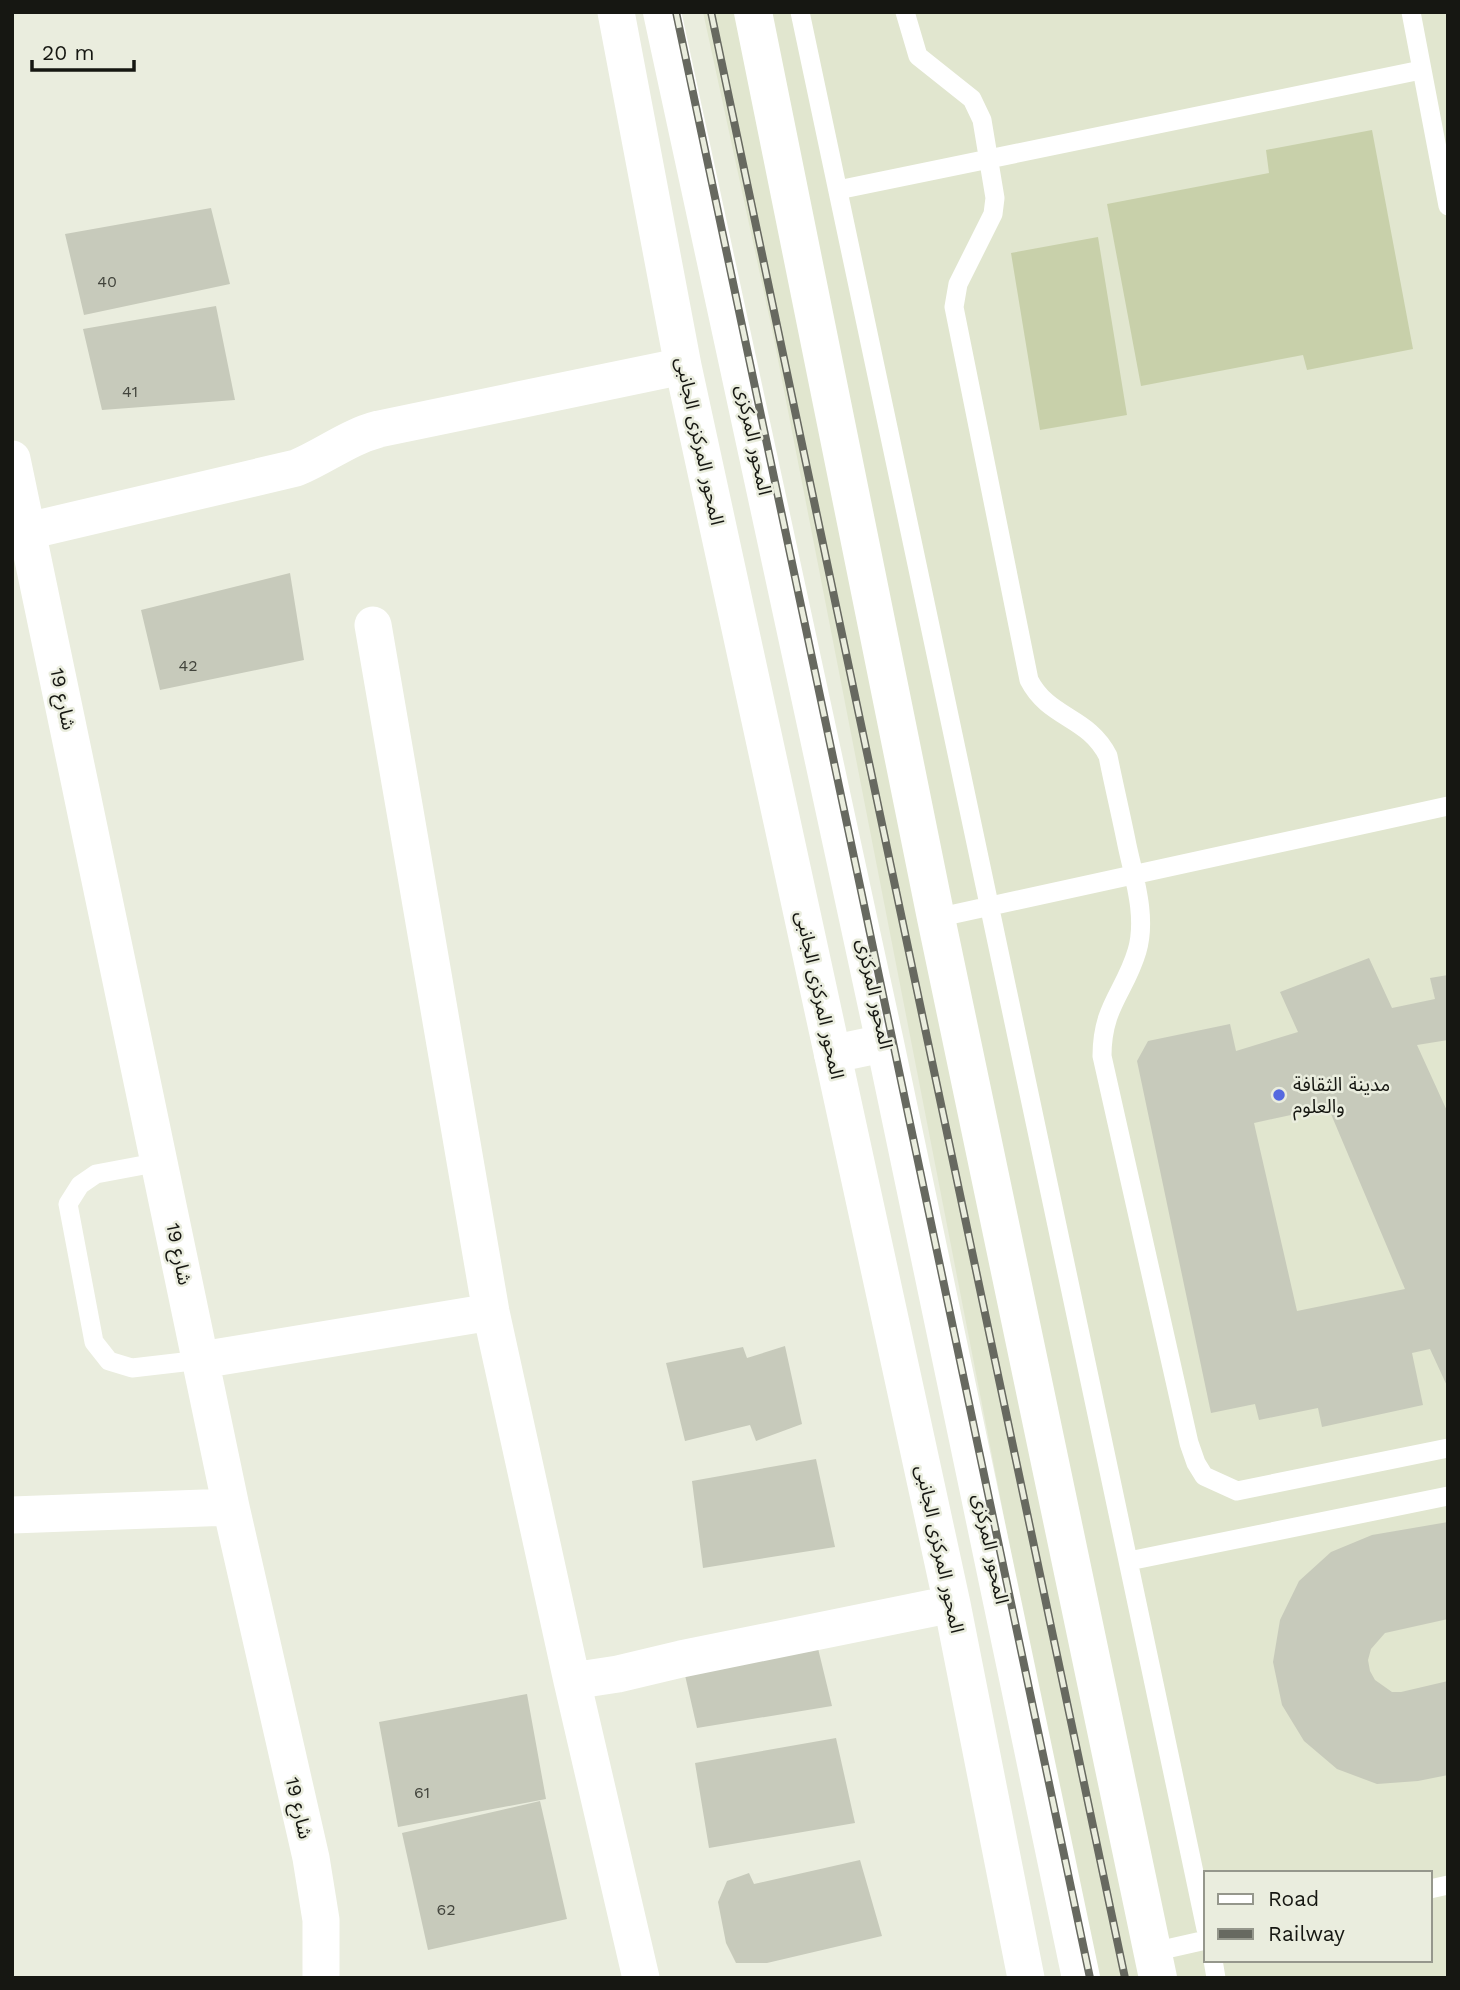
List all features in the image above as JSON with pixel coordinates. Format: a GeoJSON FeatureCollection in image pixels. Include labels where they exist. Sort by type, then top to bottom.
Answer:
{"type":"FeatureCollection","features":[{"type":"Feature","properties":{"kind":"main road","name":"المحور المركزى"},"geometry":{"type":"LineString","coordinates":[[662,12],[885,1043],[1081,1978]]}},
{"type":"Feature","properties":{"kind":"main road"},"geometry":{"type":"LineString","coordinates":[[754,12],[936,918],[1156,1965]]}},
{"type":"Feature","properties":{"kind":"main road"},"geometry":{"type":"LineString","coordinates":[[833,1054],[885,1043]]}},
{"type":"Feature","properties":{"kind":"street","name":"المحور المركزى الجانبى"},"geometry":{"type":"LineString","coordinates":[[616,12],[683,366],[952,1604],[1026,1978]]}},
{"type":"Feature","properties":{"kind":"street"},"geometry":{"type":"LineString","coordinates":[[28,531],[281,472],[309,462],[349,438],[379,429],[683,366]]}},
{"type":"Feature","properties":{"kind":"street","name":"شارع 19"},"geometry":{"type":"LineString","coordinates":[[13,468],[231,1507],[311,1858],[321,1920],[321,1978]]}},
{"type":"Feature","properties":{"kind":"street"},"geometry":{"type":"LineString","coordinates":[[373,625],[491,1312],[641,1978]]}},
{"type":"Feature","properties":{"kind":"street"},"geometry":{"type":"LineString","coordinates":[[201,1360],[491,1312]]}},
{"type":"Feature","properties":{"kind":"street"},"geometry":{"type":"LineString","coordinates":[[12,1515],[231,1507]]}},
{"type":"Feature","properties":{"kind":"street"},"geometry":{"type":"LineString","coordinates":[[572,1681],[618,1674],[952,1604]]}},
{"type":"Feature","properties":{"kind":"lane"},"geometry":{"type":"LineString","coordinates":[[800,12],[1204,1919]]}},
{"type":"Feature","properties":{"kind":"lane"},"geometry":{"type":"LineString","coordinates":[[905,12],[918,56],[972,99],[978,109],[988,158],[995,198],[993,214],[958,284],[954,307],[1029,680],[1042,701],[1086,727],[1108,756],[1140,905],[1141,931],[1137,951],[1107,1015],[1102,1036],[1102,1056],[1195,1463],[1204,1476],[1237,1491],[1448,1448]]}},
{"type":"Feature","properties":{"kind":"lane"},"geometry":{"type":"LineString","coordinates":[[1411,12],[1448,206]]}},
{"type":"Feature","properties":{"kind":"lane"},"geometry":{"type":"LineString","coordinates":[[838,190],[1422,70]]}},
{"type":"Feature","properties":{"kind":"lane"},"geometry":{"type":"LineString","coordinates":[[936,918],[1448,806]]}},
{"type":"Feature","properties":{"kind":"lane"},"geometry":{"type":"LineString","coordinates":[[160,1162],[96,1174],[80,1185],[68,1204],[94,1342],[109,1360],[132,1368],[201,1360]]}},
{"type":"Feature","properties":{"kind":"lane"},"geometry":{"type":"LineString","coordinates":[[1129,1561],[1448,1496]]}},
{"type":"Feature","properties":{"kind":"lane"},"geometry":{"type":"LineString","coordinates":[[1156,1965],[1204,1941]]}},
{"type":"Feature","properties":{"kind":"shaded area"},"geometry":{"type":"Polygon","coordinates":[[[703,12],[1448,12],[1448,1978],[1094,1978],[773,334],[703,12]]]}},
{"type":"Feature","properties":{"kind":"green space"},"geometry":{"type":"Polygon","coordinates":[[[1372,130],[1413,349],[1307,370],[1303,355],[1141,386],[1107,204],[1269,173],[1266,150],[1372,130]]]}},
{"type":"Feature","properties":{"kind":"green space"},"geometry":{"type":"Polygon","coordinates":[[[1098,237],[1127,415],[1040,430],[1011,253],[1098,237]]]}},
{"type":"Feature","properties":{"kind":"building"},"geometry":{"type":"Polygon","coordinates":[[[211,208],[230,284],[84,315],[65,234],[211,208]]]}},
{"type":"Feature","properties":{"kind":"building"},"geometry":{"type":"Polygon","coordinates":[[[216,306],[235,400],[102,410],[83,329],[216,306]]]}},
{"type":"Feature","properties":{"kind":"building"},"geometry":{"type":"Polygon","coordinates":[[[290,573],[304,660],[160,690],[141,610],[290,573]]]}},
{"type":"Feature","properties":{"kind":"building"},"geometry":{"type":"Polygon","coordinates":[[[1369,958],[1392,1008],[1435,999],[1430,978],[1448,975],[1448,1040],[1417,1045],[1448,1113],[1448,1388],[1430,1349],[1412,1353],[1423,1405],[1322,1427],[1318,1408],[1259,1420],[1255,1404],[1211,1413],[1137,1061],[1148,1041],[1230,1024],[1236,1051],[1298,1032],[1280,992],[1369,958]],[[1328,1107],[1254,1123],[1297,1311],[1405,1289],[1328,1107]]]}},
{"type":"Feature","properties":{"kind":"building"},"geometry":{"type":"Polygon","coordinates":[[[785,1346],[802,1424],[756,1441],[750,1425],[685,1441],[666,1363],[743,1347],[747,1358],[785,1346]]]}},
{"type":"Feature","properties":{"kind":"building"},"geometry":{"type":"Polygon","coordinates":[[[816,1459],[835,1547],[703,1568],[692,1481],[816,1459]]]}},
{"type":"Feature","properties":{"kind":"building"},"geometry":{"type":"Polygon","coordinates":[[[1448,1522],[1448,1619],[1385,1633],[1371,1649],[1368,1660],[1375,1680],[1392,1692],[1448,1681],[1448,1775],[1418,1781],[1377,1784],[1337,1769],[1304,1741],[1282,1705],[1273,1662],[1280,1620],[1299,1581],[1331,1552],[1372,1535],[1448,1522]]]}},
{"type":"Feature","properties":{"kind":"building"},"geometry":{"type":"Polygon","coordinates":[[[815,1636],[832,1706],[697,1728],[682,1662],[815,1636]]]}},
{"type":"Feature","properties":{"kind":"building"},"geometry":{"type":"Polygon","coordinates":[[[527,1694],[546,1799],[398,1827],[379,1722],[527,1694]]]}},
{"type":"Feature","properties":{"kind":"building"},"geometry":{"type":"Polygon","coordinates":[[[836,1738],[855,1823],[709,1848],[695,1763],[836,1738]]]}},
{"type":"Feature","properties":{"kind":"building"},"geometry":{"type":"Polygon","coordinates":[[[540,1801],[567,1919],[428,1950],[402,1833],[540,1801]]]}},
{"type":"Feature","properties":{"kind":"building"},"geometry":{"type":"Polygon","coordinates":[[[860,1860],[882,1936],[767,1963],[736,1963],[726,1943],[718,1902],[727,1881],[749,1873],[754,1884],[860,1860]]]}},
{"type":"Feature","properties":{"kind":"railway"},"geometry":{"type":"LineString","coordinates":[[676,12],[1090,1978]]}},
{"type":"Feature","properties":{"kind":"railway"},"geometry":{"type":"LineString","coordinates":[[711,12],[1125,1978]]}},
{"type":"Feature","properties":{"kind":"place","name":"مدينة الثقافة والعلوم"},"geometry":{"type":"Point","coordinates":[1279,1095]}}]}
